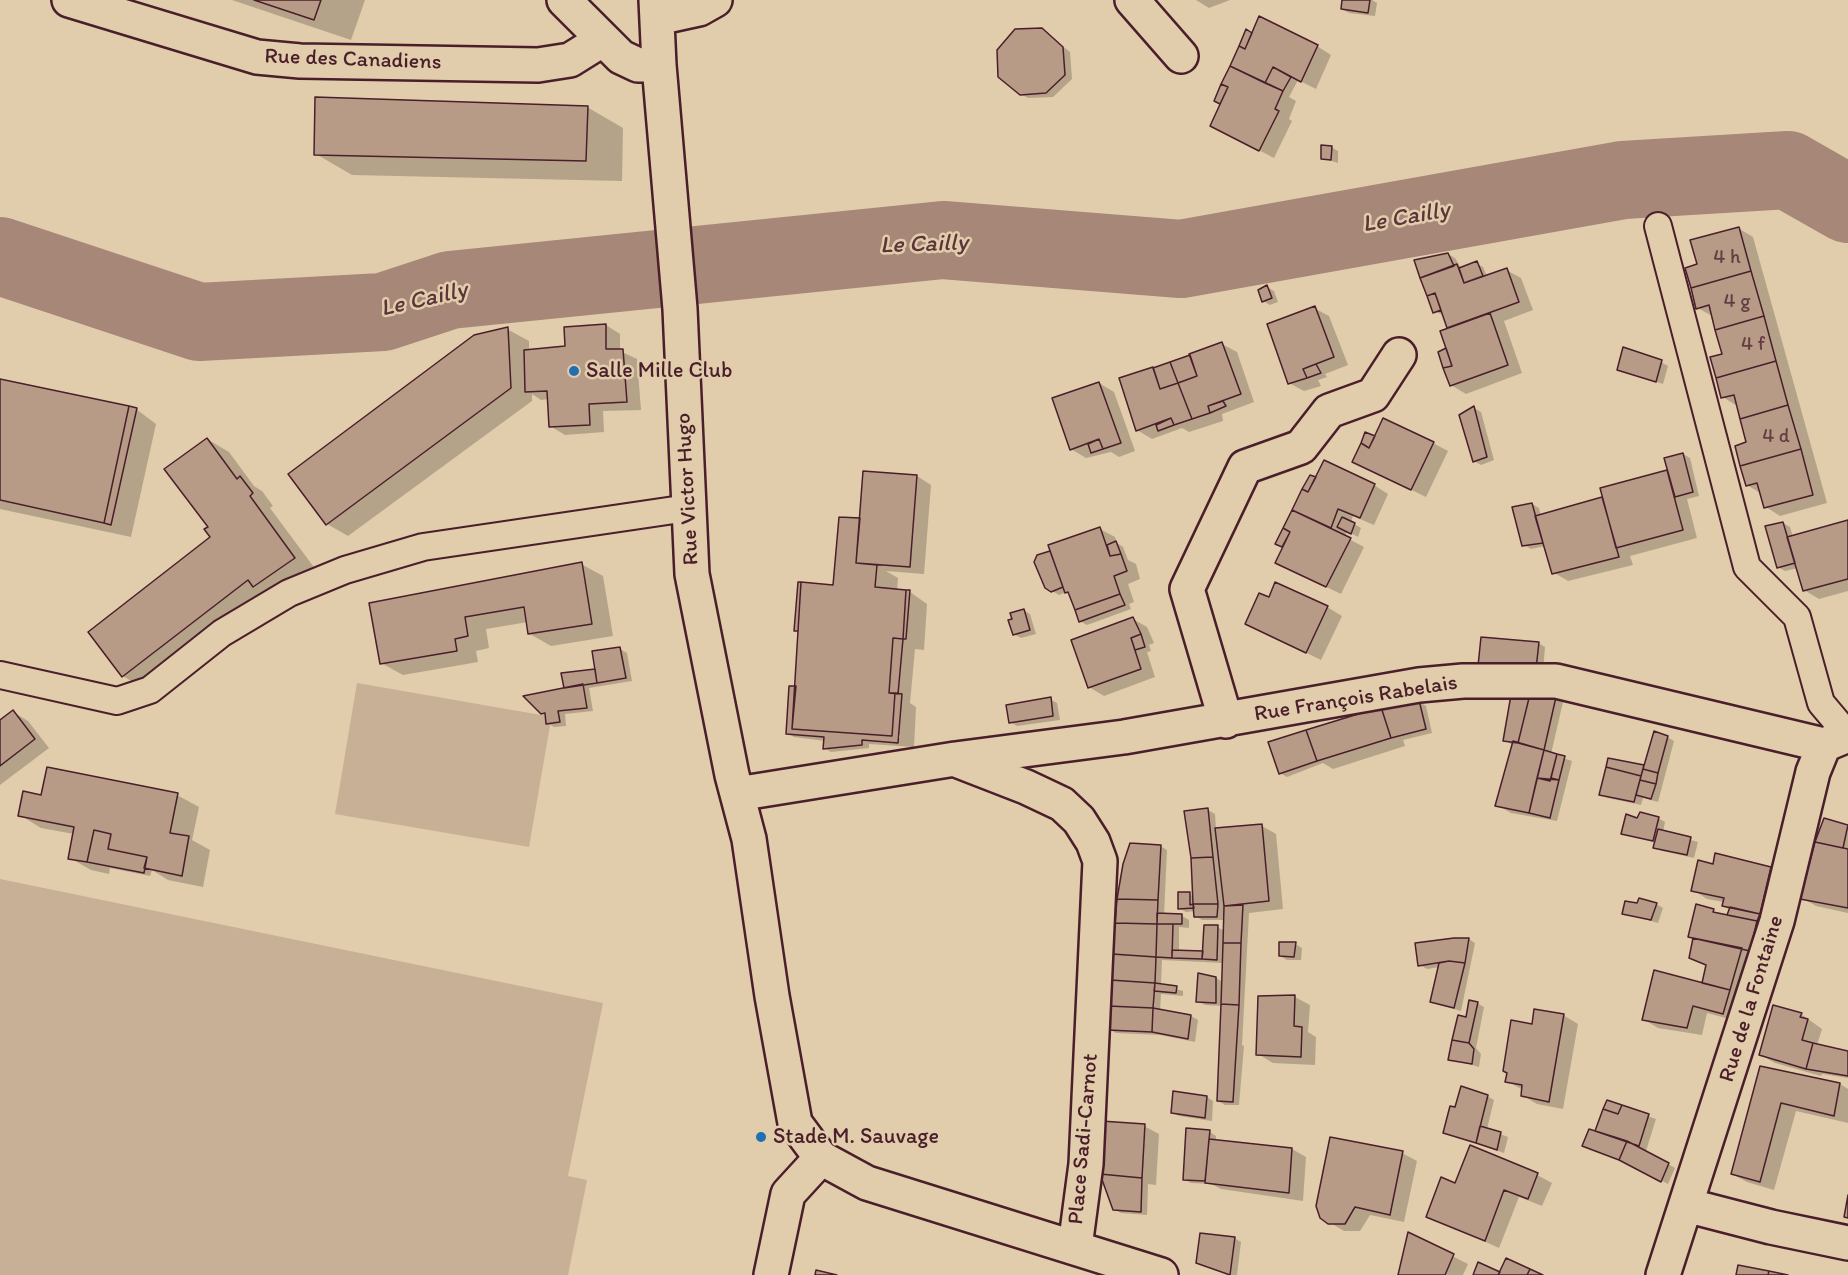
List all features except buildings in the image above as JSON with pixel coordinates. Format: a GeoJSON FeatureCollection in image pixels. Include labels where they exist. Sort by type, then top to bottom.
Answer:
{"type":"FeatureCollection","features":[{"type":"Feature","properties":{"kind":"street","name":"Rue des Canadiens"},"geometry":{"type":"LineString","coordinates":[[69,0],[257,57],[300,61],[538,65],[570,60],[602,40]]}},
{"type":"Feature","properties":{"kind":"street"},"geometry":{"type":"LineString","coordinates":[[564,0],[621,57],[638,65],[659,65]]}},
{"type":"Feature","properties":{"kind":"street"},"geometry":{"type":"LineString","coordinates":[[657,9],[699,9],[715,0]]}},
{"type":"Feature","properties":{"kind":"street"},"geometry":{"type":"LineString","coordinates":[[1132,0],[1181,56]]}},
{"type":"Feature","properties":{"kind":"street","name":"Rue Victor Hugo"},"geometry":{"type":"LineString","coordinates":[[657,9],[659,65],[680,309],[692,574],[737,794]]}},
{"type":"Feature","properties":{"kind":"street"},"geometry":{"type":"LineString","coordinates":[[1226,721],[1187,589],[1245,467],[1301,447],[1329,411],[1373,395],[1399,355]]}},
{"type":"Feature","properties":{"kind":"street","name":"Rue François Rabelais"},"geometry":{"type":"LineString","coordinates":[[955,759],[1226,721],[1419,686],[1463,681],[1556,681],[1840,739]]}},
{"type":"Feature","properties":{"kind":"street","name":"Rue de la Fontaine"},"geometry":{"type":"LineString","coordinates":[[1663,1275],[1777,921],[1813,772],[1840,739]]}},
{"type":"Feature","properties":{"kind":"street"},"geometry":{"type":"LineString","coordinates":[[737,794],[955,759]]}},
{"type":"Feature","properties":{"kind":"street","name":"Place Sadi-Carnot"},"geometry":{"type":"LineString","coordinates":[[737,794],[750,839],[772,996],[795,1124],[820,1158],[867,1183],[1075,1247],[1086,1164],[1100,861],[1079,820],[1062,804],[955,759]]}},
{"type":"Feature","properties":{"kind":"street"},"geometry":{"type":"LineString","coordinates":[[771,1275],[788,1194],[820,1158]]}},
{"type":"Feature","properties":{"kind":"street"},"geometry":{"type":"LineString","coordinates":[[1686,1205],[1771,1227],[1848,1243]]}},
{"type":"Feature","properties":{"kind":"street"},"geometry":{"type":"LineString","coordinates":[[1075,1247],[1161,1275]]}},
{"type":"Feature","properties":{"kind":"lane"},"geometry":{"type":"LineString","coordinates":[[1658,226],[1747,567],[1797,617],[1821,703],[1840,739]]}},
{"type":"Feature","properties":{"kind":"lane"},"geometry":{"type":"LineString","coordinates":[[0,675],[117,701],[150,690],[222,633],[289,592],[345,570],[423,547],[688,508]]}},
{"type":"Feature","properties":{"kind":"shaded area"},"geometry":{"type":"Polygon","coordinates":[[[357,683],[541,715],[552,714],[529,847],[335,814],[357,683]]]}},
{"type":"Feature","properties":{"kind":"shaded area"},"geometry":{"type":"Polygon","coordinates":[[[0,879],[603,1003],[568,1176],[587,1180],[568,1275],[0,1275],[0,879]]]}},
{"type":"Feature","properties":{"kind":"waterway","name":"Le Cailly"},"geometry":{"type":"LineString","coordinates":[[0,256],[199,322],[383,312],[450,290],[943,240],[1181,259],[1623,180],[1788,170],[1848,204]]}},
{"type":"Feature","properties":{"kind":"place","name":"Salle Mille Club"},"geometry":{"type":"Point","coordinates":[574,371]}},
{"type":"Feature","properties":{"kind":"place","name":"Stade M. Sauvage"},"geometry":{"type":"Point","coordinates":[761,1137]}}]}
